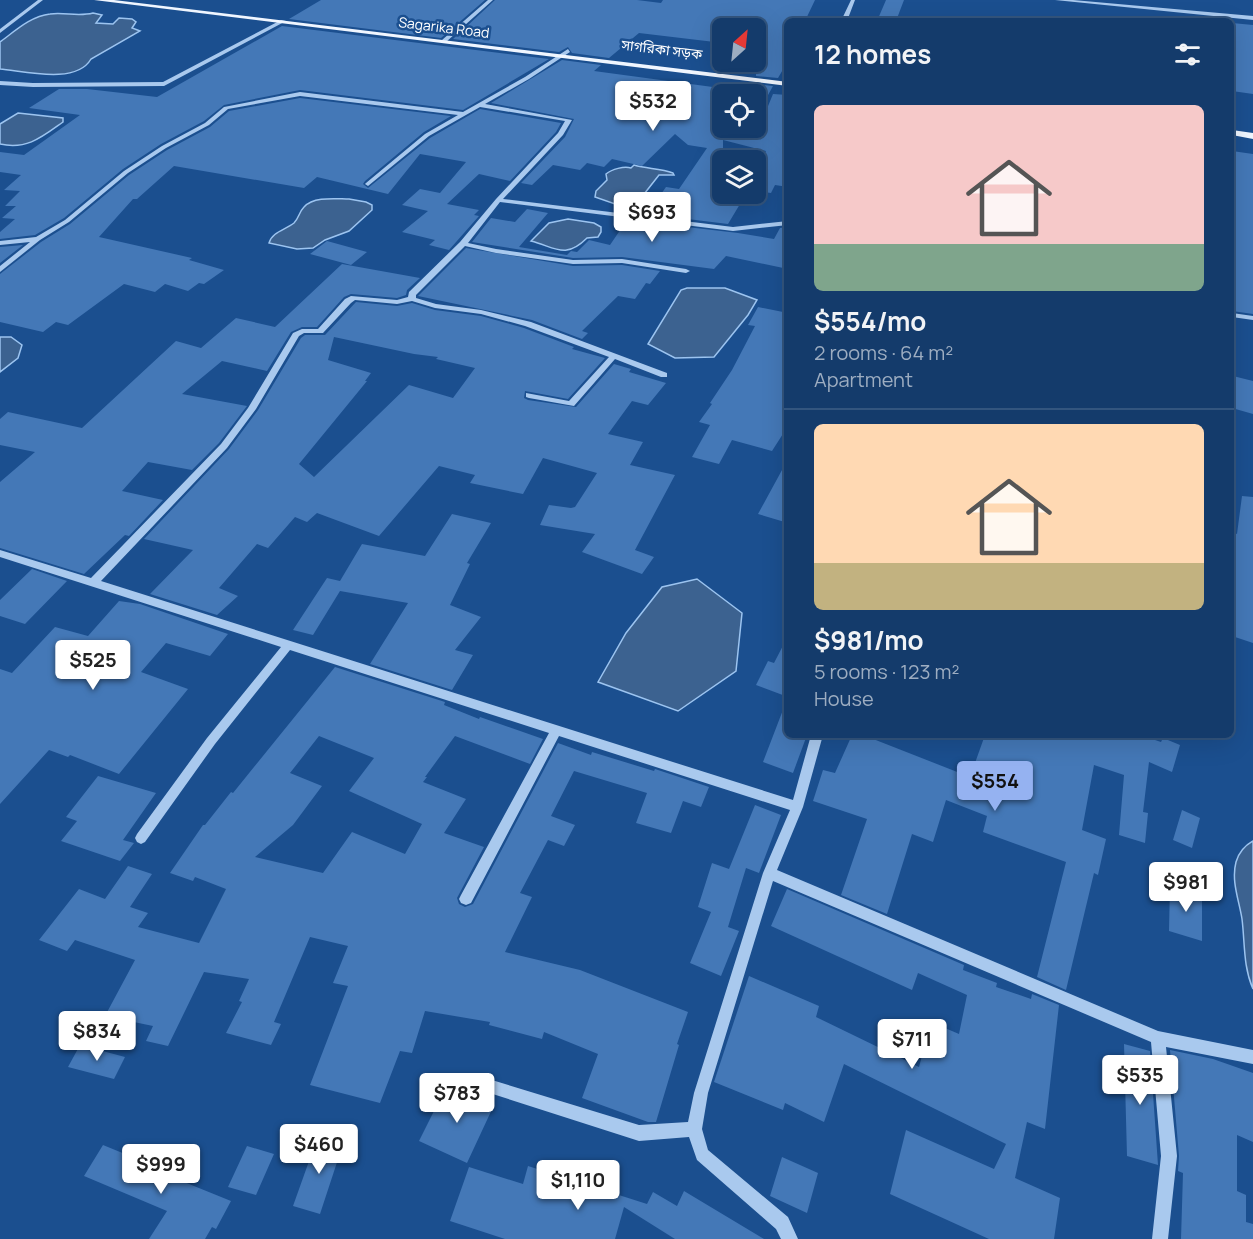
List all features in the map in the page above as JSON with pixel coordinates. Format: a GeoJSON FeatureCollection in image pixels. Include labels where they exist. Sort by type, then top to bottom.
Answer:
{"type":"FeatureCollection","features":[{"type":"Feature","properties":{"kind":"main road","name":"Sagarika Road"},"geometry":{"type":"LineString","coordinates":[[103,0],[291,16],[561,57],[784,84]]}},
{"type":"Feature","properties":{"kind":"main road","name":"Sagarika Road"},"geometry":{"type":"LineString","coordinates":[[153,0],[283,21],[568,51]]}},
{"type":"Feature","properties":{"kind":"main road"},"geometry":{"type":"LineString","coordinates":[[283,21],[291,16]]}},
{"type":"Feature","properties":{"kind":"main road","name":"সাগরিকা সড়ক"},"geometry":{"type":"LineString","coordinates":[[568,51],[784,77]]}},
{"type":"Feature","properties":{"kind":"main road"},"geometry":{"type":"LineString","coordinates":[[1234,133],[1253,136]]}},
{"type":"Feature","properties":{"kind":"main road"},"geometry":{"type":"LineString","coordinates":[[1234,140],[1253,143]]}},
{"type":"Feature","properties":{"kind":"street"},"geometry":{"type":"LineString","coordinates":[[0,30],[41,0]]}},
{"type":"Feature","properties":{"kind":"street"},"geometry":{"type":"LineString","coordinates":[[447,38],[491,0]]}},
{"type":"Feature","properties":{"kind":"street"},"geometry":{"type":"LineString","coordinates":[[845,18],[853,0]]}},
{"type":"Feature","properties":{"kind":"street"},"geometry":{"type":"LineString","coordinates":[[1057,0],[1253,18]]}},
{"type":"Feature","properties":{"kind":"street"},"geometry":{"type":"LineString","coordinates":[[1169,12],[1170,18]]}},
{"type":"Feature","properties":{"kind":"street"},"geometry":{"type":"LineString","coordinates":[[0,83],[164,84],[283,21]]}},
{"type":"Feature","properties":{"kind":"street"},"geometry":{"type":"LineString","coordinates":[[368,184],[427,135],[568,51]]}},
{"type":"Feature","properties":{"kind":"street"},"geometry":{"type":"LineString","coordinates":[[0,270],[38,239],[68,221],[126,171],[207,124],[226,108],[260,103],[285,95],[300,94],[464,114]]}},
{"type":"Feature","properties":{"kind":"street"},"geometry":{"type":"LineString","coordinates":[[412,299],[412,294],[463,243],[498,200],[561,134],[569,120],[479,105]]}},
{"type":"Feature","properties":{"kind":"street"},"geometry":{"type":"LineString","coordinates":[[498,200],[733,230],[784,224]]}},
{"type":"Feature","properties":{"kind":"street"},"geometry":{"type":"LineString","coordinates":[[0,243],[38,239]]}},
{"type":"Feature","properties":{"kind":"street"},"geometry":{"type":"LineString","coordinates":[[463,243],[496,251],[573,262],[622,261],[686,271]]}},
{"type":"Feature","properties":{"kind":"street"},"geometry":{"type":"LineString","coordinates":[[94,582],[224,446],[252,409],[296,335],[303,331],[320,331],[348,301],[354,298],[397,302],[412,299],[435,306],[481,312],[528,324],[664,375]]}},
{"type":"Feature","properties":{"kind":"street"},"geometry":{"type":"LineString","coordinates":[[1234,315],[1253,318]]}},
{"type":"Feature","properties":{"kind":"street"},"geometry":{"type":"LineString","coordinates":[[529,395],[571,404],[614,357]]}},
{"type":"Feature","properties":{"kind":"street"},"geometry":{"type":"LineString","coordinates":[[0,553],[797,807]]}},
{"type":"Feature","properties":{"kind":"street"},"geometry":{"type":"LineString","coordinates":[[141,838],[211,741],[289,644]]}},
{"type":"Feature","properties":{"kind":"street"},"geometry":{"type":"LineString","coordinates":[[466,899],[556,730]]}},
{"type":"Feature","properties":{"kind":"street"},"geometry":{"type":"LineString","coordinates":[[790,1239],[782,1223],[702,1155],[694,1129],[701,1093],[769,873],[797,807],[816,738]]}},
{"type":"Feature","properties":{"kind":"street"},"geometry":{"type":"LineString","coordinates":[[769,873],[1158,1038],[1253,1057]]}},
{"type":"Feature","properties":{"kind":"street"},"geometry":{"type":"LineString","coordinates":[[1158,1038],[1169,1156],[1160,1239]]}},
{"type":"Feature","properties":{"kind":"street"},"geometry":{"type":"LineString","coordinates":[[482,1084],[639,1133],[694,1129]]}},
{"type":"Feature","properties":{"kind":"water"},"geometry":{"type":"Polygon","coordinates":[[[93,13],[102,15],[96,23],[113,24],[119,18],[132,19],[136,22],[132,28],[140,31],[91,59],[84,67],[74,72],[35,74],[0,69],[0,42],[30,21],[50,14],[93,13]]]}},
{"type":"Feature","properties":{"kind":"water"},"geometry":{"type":"Polygon","coordinates":[[[18,113],[63,118],[63,122],[26,144],[0,144],[0,124],[18,113]]]}},
{"type":"Feature","properties":{"kind":"water"},"geometry":{"type":"Polygon","coordinates":[[[634,165],[668,171],[674,175],[659,175],[641,198],[646,205],[638,212],[595,197],[596,191],[607,180],[606,174],[618,168],[631,168],[634,165]]]}},
{"type":"Feature","properties":{"kind":"water"},"geometry":{"type":"Polygon","coordinates":[[[325,199],[366,202],[372,205],[372,210],[349,231],[325,240],[313,248],[297,249],[269,243],[276,234],[294,223],[308,203],[325,199]]]}},
{"type":"Feature","properties":{"kind":"water"},"geometry":{"type":"Polygon","coordinates":[[[568,219],[594,223],[601,227],[601,232],[598,237],[587,238],[572,249],[566,250],[531,241],[549,223],[568,219]]]}},
{"type":"Feature","properties":{"kind":"water"},"geometry":{"type":"Polygon","coordinates":[[[725,288],[757,300],[748,315],[714,357],[675,358],[648,344],[681,290],[725,288]]]}},
{"type":"Feature","properties":{"kind":"water"},"geometry":{"type":"Polygon","coordinates":[[[0,337],[11,337],[22,345],[18,358],[0,372],[0,337]]]}},
{"type":"Feature","properties":{"kind":"water"},"geometry":{"type":"Polygon","coordinates":[[[697,579],[742,613],[736,671],[678,711],[598,682],[626,633],[662,587],[697,579]]]}},
{"type":"Feature","properties":{"kind":"water"},"geometry":{"type":"Polygon","coordinates":[[[1253,841],[1253,989],[1246,963],[1242,919],[1234,876],[1239,855],[1244,847],[1253,841]]]}},
{"type":"Feature","properties":{"kind":"building"},"geometry":{"type":"Polygon","coordinates":[[[321,0],[485,0],[441,38],[289,19],[321,0]]]}},
{"type":"Feature","properties":{"kind":"building"},"geometry":{"type":"Polygon","coordinates":[[[495,0],[637,0],[661,3],[663,0],[815,0],[806,18],[784,18],[784,68],[778,78],[756,76],[756,72],[766,72],[766,18],[712,18],[712,42],[639,33],[609,58],[572,53],[568,47],[559,52],[453,39],[495,0]]]}},
{"type":"Feature","properties":{"kind":"building"},"geometry":{"type":"Polygon","coordinates":[[[886,0],[904,0],[897,18],[878,18],[886,0]]]}},
{"type":"Feature","properties":{"kind":"building"},"geometry":{"type":"Polygon","coordinates":[[[1234,23],[1253,25],[1253,94],[1234,91],[1234,23]]]}},
{"type":"Feature","properties":{"kind":"building"},"geometry":{"type":"Polygon","coordinates":[[[282,26],[549,59],[463,110],[300,90],[224,105],[204,121],[161,144],[123,169],[64,218],[35,235],[0,239],[0,232],[15,219],[2,218],[16,206],[5,206],[20,191],[4,190],[21,175],[0,172],[0,152],[24,155],[80,115],[29,108],[59,89],[87,89],[157,97],[282,26]]]}},
{"type":"Feature","properties":{"kind":"building"},"geometry":{"type":"Polygon","coordinates":[[[562,60],[601,65],[594,71],[712,87],[712,138],[766,138],[766,111],[773,94],[784,95],[784,186],[775,185],[771,193],[766,192],[766,150],[723,140],[723,150],[712,150],[712,204],[740,204],[728,224],[647,214],[666,187],[679,189],[707,148],[688,145],[675,134],[642,166],[612,159],[604,167],[587,163],[580,170],[553,165],[532,185],[521,183],[565,137],[574,119],[491,103],[562,60]]]}},
{"type":"Feature","properties":{"kind":"building"},"geometry":{"type":"Polygon","coordinates":[[[766,85],[773,86],[766,99],[766,85]]]}},
{"type":"Feature","properties":{"kind":"building"},"geometry":{"type":"Polygon","coordinates":[[[300,98],[451,116],[424,132],[365,181],[363,184],[368,188],[430,138],[480,109],[561,123],[556,132],[510,181],[479,174],[447,204],[479,210],[474,215],[479,216],[449,250],[429,245],[435,240],[402,232],[428,211],[402,205],[420,189],[440,193],[466,162],[420,154],[388,194],[317,177],[304,188],[174,166],[137,199],[133,199],[99,237],[192,258],[189,260],[224,270],[204,284],[199,283],[188,291],[165,284],[155,292],[124,284],[68,325],[56,322],[43,332],[0,322],[0,274],[41,242],[70,224],[129,175],[167,150],[210,127],[229,111],[300,98]]]}},
{"type":"Feature","properties":{"kind":"building"},"geometry":{"type":"Polygon","coordinates":[[[1234,151],[1253,154],[1253,314],[1234,311],[1234,151]]]}},
{"type":"Feature","properties":{"kind":"building"},"geometry":{"type":"Polygon","coordinates":[[[527,209],[548,213],[519,247],[567,255],[571,251],[577,252],[589,240],[610,245],[627,220],[774,239],[780,228],[784,228],[784,268],[726,256],[714,269],[622,257],[573,258],[472,242],[491,218],[515,222],[527,209]]]}},
{"type":"Feature","properties":{"kind":"building"},"geometry":{"type":"Polygon","coordinates":[[[327,241],[367,252],[351,265],[310,254],[327,241]]]}},
{"type":"Feature","properties":{"kind":"building"},"geometry":{"type":"Polygon","coordinates":[[[23,245],[0,263],[0,247],[23,245]]]}},
{"type":"Feature","properties":{"kind":"building"},"geometry":{"type":"Polygon","coordinates":[[[466,248],[573,266],[622,265],[660,271],[650,284],[646,283],[635,299],[618,296],[582,331],[588,333],[582,339],[532,320],[418,296],[466,248]]]}},
{"type":"Feature","properties":{"kind":"building"},"geometry":{"type":"Polygon","coordinates":[[[342,264],[420,278],[407,290],[406,295],[397,298],[351,294],[344,297],[317,327],[302,327],[291,332],[267,371],[222,361],[182,394],[247,406],[219,443],[192,470],[148,462],[122,491],[163,500],[129,536],[125,535],[84,574],[0,548],[0,482],[35,452],[0,445],[0,419],[8,412],[82,428],[176,341],[201,348],[236,318],[275,327],[342,264]]]}},
{"type":"Feature","properties":{"kind":"building"},"geometry":{"type":"Polygon","coordinates":[[[356,302],[397,306],[412,303],[435,310],[481,316],[524,328],[574,347],[572,349],[605,358],[568,399],[525,391],[524,398],[528,400],[576,407],[614,364],[631,369],[629,372],[666,383],[648,405],[632,401],[608,434],[643,442],[630,465],[675,475],[635,550],[654,557],[642,574],[582,552],[595,534],[540,525],[549,505],[575,507],[597,473],[543,458],[523,494],[470,483],[475,475],[439,466],[379,536],[317,513],[307,522],[295,517],[268,548],[257,544],[219,588],[238,596],[217,615],[150,594],[193,550],[144,539],[229,449],[258,410],[301,338],[305,335],[325,335],[356,302]],[[334,337],[328,360],[371,373],[365,381],[367,381],[299,464],[314,477],[409,385],[453,398],[475,368],[436,359],[438,357],[334,337]]]}},
{"type":"Feature","properties":{"kind":"building"},"geometry":{"type":"Polygon","coordinates":[[[758,307],[784,312],[784,432],[772,451],[732,440],[719,464],[692,457],[710,425],[699,422],[732,370],[755,326],[748,325],[758,307]]]}},
{"type":"Feature","properties":{"kind":"building"},"geometry":{"type":"Polygon","coordinates":[[[1234,376],[1253,381],[1253,414],[1234,409],[1234,376]]]}},
{"type":"Feature","properties":{"kind":"building"},"geometry":{"type":"Polygon","coordinates":[[[784,466],[784,522],[758,514],[784,466]]]}},
{"type":"Feature","properties":{"kind":"building"},"geometry":{"type":"Polygon","coordinates":[[[1242,496],[1253,497],[1253,643],[1234,637],[1234,533],[1237,534],[1242,496]]]}},
{"type":"Feature","properties":{"kind":"building"},"geometry":{"type":"Polygon","coordinates":[[[452,514],[491,523],[467,563],[470,564],[450,605],[481,617],[455,650],[473,655],[452,690],[370,664],[408,603],[340,591],[313,635],[293,630],[327,578],[340,581],[362,544],[425,556],[452,514]]]}},
{"type":"Feature","properties":{"kind":"building"},"geometry":{"type":"Polygon","coordinates":[[[32,569],[67,581],[25,624],[0,616],[0,600],[32,569]]]}},
{"type":"Feature","properties":{"kind":"building"},"geometry":{"type":"Polygon","coordinates":[[[119,601],[140,604],[228,634],[210,656],[166,643],[141,672],[188,689],[119,774],[70,755],[68,757],[49,750],[0,804],[0,669],[12,673],[55,627],[88,636],[119,601]]]}},
{"type":"Feature","properties":{"kind":"building"},"geometry":{"type":"Polygon","coordinates":[[[784,644],[784,696],[756,685],[768,661],[774,663],[784,644]]]}},
{"type":"Feature","properties":{"kind":"building"},"geometry":{"type":"Polygon","coordinates":[[[335,667],[445,702],[444,705],[479,719],[480,717],[543,739],[530,764],[455,736],[425,777],[427,777],[423,782],[466,799],[444,833],[484,847],[457,898],[459,904],[465,907],[473,904],[558,743],[591,755],[592,752],[654,771],[655,769],[709,787],[701,807],[683,801],[671,833],[636,823],[647,793],[574,771],[551,816],[575,825],[564,846],[548,840],[520,893],[532,897],[505,952],[580,970],[688,1012],[656,1122],[648,1122],[582,1098],[598,1054],[544,1032],[542,1039],[489,1025],[490,1022],[425,1011],[412,1053],[400,1051],[380,1103],[310,1085],[348,986],[333,983],[348,946],[310,937],[274,1022],[281,1024],[271,1045],[226,1033],[242,1002],[239,1001],[249,979],[204,972],[168,1046],[146,1041],[153,1026],[105,1016],[135,960],[75,940],[67,951],[39,940],[79,889],[105,899],[128,866],[152,874],[130,907],[148,913],[138,927],[199,943],[226,889],[195,877],[193,881],[170,873],[203,825],[231,792],[233,793],[335,667]],[[319,736],[290,773],[322,786],[293,825],[255,857],[323,873],[352,832],[405,854],[422,824],[349,791],[374,758],[319,736]]]}},
{"type":"Feature","properties":{"kind":"building"},"geometry":{"type":"Polygon","coordinates":[[[784,707],[784,738],[806,738],[793,773],[763,762],[784,707]]]}},
{"type":"Feature","properties":{"kind":"building"},"geometry":{"type":"Polygon","coordinates":[[[851,738],[871,738],[970,777],[984,738],[1149,738],[1161,742],[1163,738],[1180,745],[1172,772],[1149,762],[1143,812],[1148,813],[1145,843],[1119,835],[1124,775],[1094,765],[1082,830],[1106,839],[1098,875],[1094,873],[1066,990],[1037,977],[1066,862],[983,832],[987,816],[946,800],[933,842],[912,834],[887,914],[841,895],[867,819],[813,801],[823,770],[835,773],[851,738]]]}},
{"type":"Feature","properties":{"kind":"building"},"geometry":{"type":"Polygon","coordinates":[[[98,776],[156,793],[123,840],[134,843],[120,861],[61,841],[77,821],[66,817],[98,776]]]}},
{"type":"Feature","properties":{"kind":"building"},"geometry":{"type":"Polygon","coordinates":[[[755,805],[781,815],[759,873],[746,868],[728,927],[739,931],[721,976],[690,963],[711,912],[698,907],[712,863],[729,869],[755,805]]]}},
{"type":"Feature","properties":{"kind":"building"},"geometry":{"type":"Polygon","coordinates":[[[1182,810],[1200,818],[1192,848],[1173,840],[1182,810]]]}},
{"type":"Feature","properties":{"kind":"building"},"geometry":{"type":"Polygon","coordinates":[[[1170,884],[1202,894],[1202,941],[1169,931],[1170,884]]]}},
{"type":"Feature","properties":{"kind":"building"},"geometry":{"type":"Polygon","coordinates":[[[787,889],[964,965],[963,970],[997,983],[996,987],[1031,999],[1032,994],[1059,1005],[1045,1129],[1027,1122],[1015,1178],[1060,1198],[1054,1239],[989,1239],[890,1194],[906,1130],[994,1169],[1006,1144],[844,1064],[824,1122],[785,1103],[783,1110],[714,1082],[749,976],[819,1006],[816,1017],[919,1067],[931,1022],[959,1034],[967,995],[918,973],[912,990],[771,926],[787,889]]]}},
{"type":"Feature","properties":{"kind":"building"},"geometry":{"type":"Polygon","coordinates":[[[1124,1044],[1150,1051],[1158,1165],[1127,1156],[1124,1044]]]}},
{"type":"Feature","properties":{"kind":"building"},"geometry":{"type":"Polygon","coordinates":[[[80,1045],[125,1057],[114,1079],[68,1067],[80,1045]]]}},
{"type":"Feature","properties":{"kind":"building"},"geometry":{"type":"Polygon","coordinates":[[[1170,1050],[1213,1059],[1253,1073],[1253,1142],[1237,1135],[1237,1191],[1246,1195],[1246,1222],[1253,1224],[1253,1239],[1181,1239],[1183,1173],[1178,1171],[1179,1156],[1170,1050]]]}},
{"type":"Feature","properties":{"kind":"building"},"geometry":{"type":"Polygon","coordinates":[[[447,1085],[494,1105],[467,1163],[419,1141],[447,1085]]]}},
{"type":"Feature","properties":{"kind":"building"},"geometry":{"type":"Polygon","coordinates":[[[318,1136],[344,1141],[320,1214],[293,1206],[318,1136]]]}},
{"type":"Feature","properties":{"kind":"building"},"geometry":{"type":"Polygon","coordinates":[[[103,1145],[159,1168],[157,1171],[231,1201],[216,1229],[212,1227],[205,1239],[149,1239],[167,1211],[84,1176],[103,1145]]]}},
{"type":"Feature","properties":{"kind":"building"},"geometry":{"type":"Polygon","coordinates":[[[247,1146],[274,1154],[256,1195],[228,1187],[247,1146]]]}},
{"type":"Feature","properties":{"kind":"building"},"geometry":{"type":"Polygon","coordinates":[[[782,1157],[818,1173],[807,1213],[770,1196],[782,1157]]]}},
{"type":"Feature","properties":{"kind":"building"},"geometry":{"type":"Polygon","coordinates":[[[528,1166],[647,1204],[653,1192],[677,1206],[684,1191],[764,1239],[675,1239],[624,1207],[615,1239],[505,1239],[450,1221],[469,1167],[523,1184],[528,1166]]]}}]}
